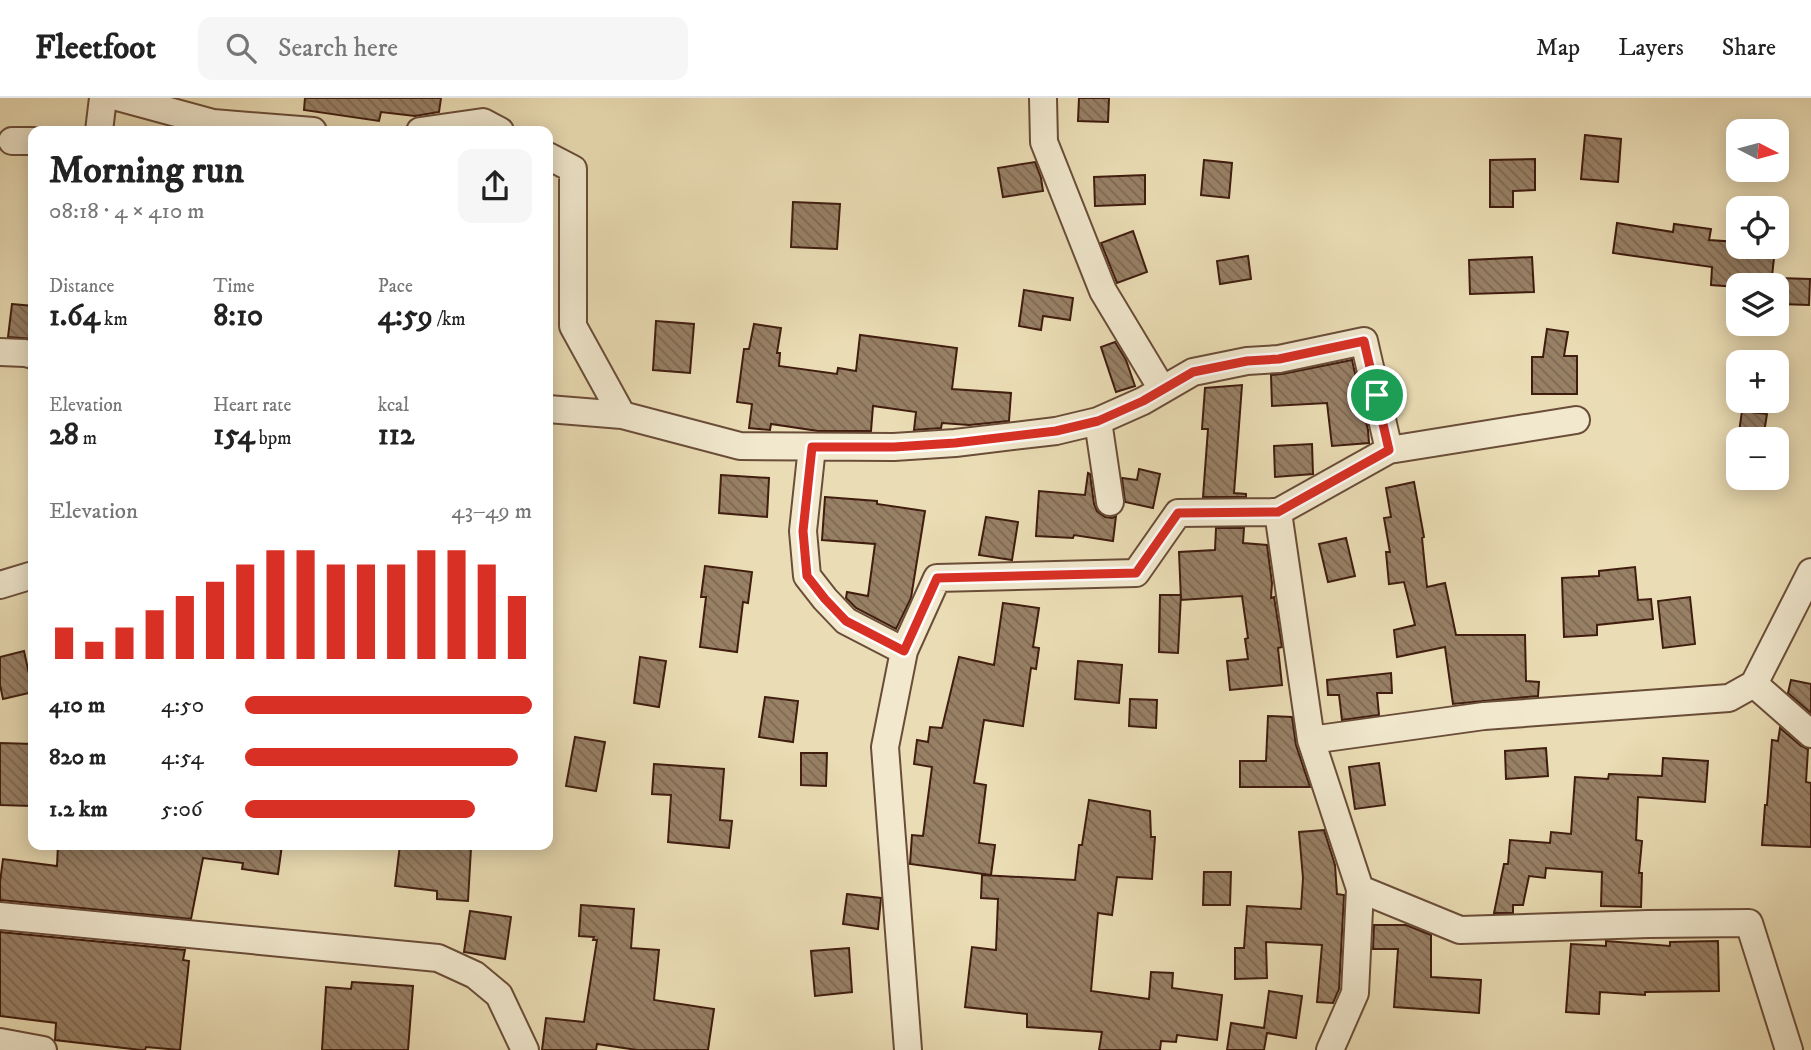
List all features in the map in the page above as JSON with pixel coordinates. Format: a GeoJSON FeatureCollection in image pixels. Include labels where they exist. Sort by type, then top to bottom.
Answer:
{"type":"FeatureCollection","features":[{"type":"Feature","properties":{"kind":"street"},"geometry":{"type":"LineString","coordinates":[[100,126],[103,98]]}},
{"type":"Feature","properties":{"kind":"street"},"geometry":{"type":"LineString","coordinates":[[121,98],[213,123],[250,126]]}},
{"type":"Feature","properties":{"kind":"street"},"geometry":{"type":"LineString","coordinates":[[1043,98],[1044,142],[1103,290],[1162,389]]}},
{"type":"Feature","properties":{"kind":"street"},"geometry":{"type":"LineString","coordinates":[[454,126],[482,122],[490,126]]}},
{"type":"Feature","properties":{"kind":"street"},"geometry":{"type":"LineString","coordinates":[[553,159],[573,169],[573,326],[622,415]]}},
{"type":"Feature","properties":{"kind":"street"},"geometry":{"type":"LineString","coordinates":[[553,409],[622,415],[740,446],[894,447],[955,443],[1056,431],[1098,421],[1143,401],[1193,372],[1247,361],[1279,359],[1364,341],[1389,450]]}},
{"type":"Feature","properties":{"kind":"street"},"geometry":{"type":"LineString","coordinates":[[0,352],[28,354]]}},
{"type":"Feature","properties":{"kind":"street"},"geometry":{"type":"LineString","coordinates":[[908,1050],[885,747],[904,651],[937,578],[1136,573],[1178,513],[1278,512],[1389,450],[1576,420]]}},
{"type":"Feature","properties":{"kind":"street"},"geometry":{"type":"LineString","coordinates":[[1098,421],[1110,502]]}},
{"type":"Feature","properties":{"kind":"street"},"geometry":{"type":"LineString","coordinates":[[812,447],[803,531],[807,576],[846,621],[904,651]]}},
{"type":"Feature","properties":{"kind":"street"},"geometry":{"type":"LineString","coordinates":[[1278,512],[1311,740],[1360,889],[1356,993],[1330,1050]]}},
{"type":"Feature","properties":{"kind":"street"},"geometry":{"type":"LineString","coordinates":[[1311,740],[1484,716],[1729,698],[1754,684],[1810,575]]}},
{"type":"Feature","properties":{"kind":"street"},"geometry":{"type":"LineString","coordinates":[[0,585],[28,577]]}},
{"type":"Feature","properties":{"kind":"street"},"geometry":{"type":"LineString","coordinates":[[1754,684],[1811,734]]}},
{"type":"Feature","properties":{"kind":"street"},"geometry":{"type":"LineString","coordinates":[[1360,889],[1460,930],[1749,923],[1789,1050]]}},
{"type":"Feature","properties":{"kind":"street"},"geometry":{"type":"LineString","coordinates":[[0,916],[438,958],[475,975],[499,995],[525,1050]]}},
{"type":"Feature","properties":{"kind":"street"},"geometry":{"type":"LineString","coordinates":[[0,1042],[43,1050]]}},
{"type":"Feature","properties":{"kind":"building"},"geometry":{"type":"Polygon","coordinates":[[[305,98],[441,98],[439,112],[415,116],[381,112],[379,121],[304,110],[305,98]]]}},
{"type":"Feature","properties":{"kind":"building"},"geometry":{"type":"Polygon","coordinates":[[[1079,98],[1109,98],[1108,122],[1078,121],[1079,98]]]}},
{"type":"Feature","properties":{"kind":"building"},"geometry":{"type":"Polygon","coordinates":[[[1585,135],[1621,139],[1618,182],[1581,179],[1585,135]]]}},
{"type":"Feature","properties":{"kind":"building"},"geometry":{"type":"Polygon","coordinates":[[[1535,159],[1535,190],[1513,191],[1513,207],[1490,207],[1490,160],[1535,159]]]}},
{"type":"Feature","properties":{"kind":"building"},"geometry":{"type":"Polygon","coordinates":[[[1204,160],[1232,163],[1229,198],[1201,195],[1204,160]]]}},
{"type":"Feature","properties":{"kind":"building"},"geometry":{"type":"Polygon","coordinates":[[[1035,162],[1043,191],[1003,197],[998,168],[1035,162]]]}},
{"type":"Feature","properties":{"kind":"building"},"geometry":{"type":"Polygon","coordinates":[[[1145,175],[1145,204],[1095,206],[1094,177],[1145,175]]]}},
{"type":"Feature","properties":{"kind":"building"},"geometry":{"type":"Polygon","coordinates":[[[793,202],[840,204],[837,249],[791,247],[793,202]]]}},
{"type":"Feature","properties":{"kind":"building"},"geometry":{"type":"Polygon","coordinates":[[[1617,223],[1673,232],[1674,224],[1711,229],[1709,240],[1726,241],[1726,259],[1774,259],[1772,273],[1726,273],[1726,286],[1711,285],[1712,267],[1613,253],[1617,223]]]}},
{"type":"Feature","properties":{"kind":"building"},"geometry":{"type":"Polygon","coordinates":[[[1133,231],[1147,272],[1117,283],[1101,243],[1133,231]]]}},
{"type":"Feature","properties":{"kind":"building"},"geometry":{"type":"Polygon","coordinates":[[[1248,256],[1251,279],[1220,284],[1217,261],[1248,256]]]}},
{"type":"Feature","properties":{"kind":"building"},"geometry":{"type":"Polygon","coordinates":[[[1532,257],[1534,292],[1470,294],[1469,260],[1532,257]]]}},
{"type":"Feature","properties":{"kind":"building"},"geometry":{"type":"Polygon","coordinates":[[[1789,278],[1810,279],[1809,305],[1789,304],[1789,278]]]}},
{"type":"Feature","properties":{"kind":"building"},"geometry":{"type":"Polygon","coordinates":[[[1024,290],[1073,298],[1070,320],[1043,316],[1041,330],[1019,326],[1024,290]]]}},
{"type":"Feature","properties":{"kind":"building"},"geometry":{"type":"Polygon","coordinates":[[[12,304],[28,306],[28,339],[8,337],[12,304]]]}},
{"type":"Feature","properties":{"kind":"building"},"geometry":{"type":"Polygon","coordinates":[[[656,321],[694,324],[690,373],[653,370],[656,321]]]}},
{"type":"Feature","properties":{"kind":"building"},"geometry":{"type":"Polygon","coordinates":[[[754,324],[781,328],[777,353],[780,353],[779,366],[837,374],[838,368],[856,371],[860,335],[957,348],[952,389],[1011,393],[1009,421],[969,425],[942,423],[941,428],[914,430],[916,412],[873,406],[871,431],[818,431],[771,424],[770,430],[749,428],[752,404],[737,402],[744,349],[749,349],[754,324]]]}},
{"type":"Feature","properties":{"kind":"building"},"geometry":{"type":"Polygon","coordinates":[[[1547,329],[1568,332],[1564,356],[1577,356],[1577,394],[1532,394],[1532,357],[1543,357],[1547,329]]]}},
{"type":"Feature","properties":{"kind":"building"},"geometry":{"type":"Polygon","coordinates":[[[1115,342],[1126,360],[1135,386],[1116,392],[1101,347],[1115,342]]]}},
{"type":"Feature","properties":{"kind":"building"},"geometry":{"type":"Polygon","coordinates":[[[1352,360],[1369,443],[1332,446],[1327,403],[1272,406],[1271,375],[1352,360]]]}},
{"type":"Feature","properties":{"kind":"building"},"geometry":{"type":"Polygon","coordinates":[[[1242,385],[1234,493],[1246,494],[1246,497],[1203,497],[1208,429],[1202,429],[1205,388],[1242,385]]]}},
{"type":"Feature","properties":{"kind":"building"},"geometry":{"type":"Polygon","coordinates":[[[1742,413],[1767,414],[1765,427],[1740,427],[1742,413]]]}},
{"type":"Feature","properties":{"kind":"building"},"geometry":{"type":"Polygon","coordinates":[[[1312,444],[1313,474],[1275,477],[1274,446],[1312,444]]]}},
{"type":"Feature","properties":{"kind":"building"},"geometry":{"type":"Polygon","coordinates":[[[1139,469],[1160,474],[1153,508],[1125,502],[1122,478],[1137,480],[1139,469]]]}},
{"type":"Feature","properties":{"kind":"building"},"geometry":{"type":"Polygon","coordinates":[[[1088,473],[1097,511],[1105,517],[1116,516],[1113,541],[1074,535],[1073,538],[1036,536],[1039,491],[1085,495],[1088,473]]]}},
{"type":"Feature","properties":{"kind":"building"},"geometry":{"type":"Polygon","coordinates":[[[721,475],[769,478],[767,517],[719,513],[721,475]]]}},
{"type":"Feature","properties":{"kind":"building"},"geometry":{"type":"Polygon","coordinates":[[[1414,482],[1424,537],[1427,587],[1445,583],[1456,635],[1525,635],[1526,681],[1539,682],[1538,696],[1453,704],[1445,647],[1397,657],[1394,630],[1415,625],[1404,582],[1389,584],[1386,552],[1390,552],[1384,518],[1391,517],[1386,488],[1414,482]]]}},
{"type":"Feature","properties":{"kind":"building"},"geometry":{"type":"Polygon","coordinates":[[[825,497],[877,501],[877,504],[925,511],[911,598],[896,629],[856,608],[846,598],[847,592],[868,596],[875,544],[822,540],[825,497]]]}},
{"type":"Feature","properties":{"kind":"building"},"geometry":{"type":"Polygon","coordinates":[[[986,517],[1018,522],[1012,560],[979,555],[986,517]]]}},
{"type":"Feature","properties":{"kind":"building"},"geometry":{"type":"Polygon","coordinates":[[[1216,528],[1244,528],[1243,543],[1267,545],[1272,583],[1271,598],[1274,597],[1282,647],[1278,648],[1282,685],[1230,690],[1227,661],[1248,659],[1242,596],[1181,600],[1179,552],[1215,550],[1216,528]]]}},
{"type":"Feature","properties":{"kind":"building"},"geometry":{"type":"Polygon","coordinates":[[[1346,538],[1355,576],[1328,582],[1319,544],[1346,538]]]}},
{"type":"Feature","properties":{"kind":"building"},"geometry":{"type":"Polygon","coordinates":[[[705,566],[752,572],[748,603],[743,602],[737,652],[700,647],[706,597],[701,597],[705,566]]]}},
{"type":"Feature","properties":{"kind":"building"},"geometry":{"type":"Polygon","coordinates":[[[1635,567],[1638,600],[1651,599],[1653,619],[1597,625],[1597,635],[1564,637],[1562,578],[1599,576],[1599,571],[1635,567]]]}},
{"type":"Feature","properties":{"kind":"building"},"geometry":{"type":"Polygon","coordinates":[[[1160,595],[1181,595],[1178,653],[1159,652],[1160,595]]]}},
{"type":"Feature","properties":{"kind":"building"},"geometry":{"type":"Polygon","coordinates":[[[1690,597],[1695,644],[1663,648],[1658,601],[1690,597]]]}},
{"type":"Feature","properties":{"kind":"building"},"geometry":{"type":"Polygon","coordinates":[[[1003,603],[1039,608],[1033,647],[1039,648],[1036,669],[1031,668],[1023,726],[984,720],[974,783],[986,785],[979,843],[995,845],[991,875],[910,864],[912,835],[923,836],[932,767],[914,764],[917,740],[928,742],[930,727],[942,728],[959,657],[994,665],[1003,603]]]}},
{"type":"Feature","properties":{"kind":"building"},"geometry":{"type":"Polygon","coordinates":[[[24,651],[28,669],[28,693],[3,699],[0,657],[24,651]]]}},
{"type":"Feature","properties":{"kind":"building"},"geometry":{"type":"Polygon","coordinates":[[[640,657],[666,661],[659,707],[634,703],[640,657]]]}},
{"type":"Feature","properties":{"kind":"building"},"geometry":{"type":"Polygon","coordinates":[[[1078,661],[1122,665],[1119,703],[1075,699],[1078,661]]]}},
{"type":"Feature","properties":{"kind":"building"},"geometry":{"type":"Polygon","coordinates":[[[1391,673],[1392,693],[1377,693],[1379,715],[1342,720],[1339,695],[1328,695],[1327,680],[1391,673]]]}},
{"type":"Feature","properties":{"kind":"building"},"geometry":{"type":"Polygon","coordinates":[[[1791,680],[1811,684],[1811,713],[1788,693],[1791,680]]]}},
{"type":"Feature","properties":{"kind":"building"},"geometry":{"type":"Polygon","coordinates":[[[765,697],[798,701],[793,742],[759,737],[765,697]]]}},
{"type":"Feature","properties":{"kind":"building"},"geometry":{"type":"Polygon","coordinates":[[[1130,699],[1157,700],[1156,728],[1129,726],[1130,699]]]}},
{"type":"Feature","properties":{"kind":"building"},"geometry":{"type":"Polygon","coordinates":[[[1268,716],[1292,717],[1296,745],[1310,787],[1240,787],[1240,761],[1266,761],[1268,716]]]}},
{"type":"Feature","properties":{"kind":"building"},"geometry":{"type":"Polygon","coordinates":[[[1780,728],[1808,749],[1806,782],[1811,783],[1811,847],[1762,845],[1772,740],[1778,741],[1780,728]]]}},
{"type":"Feature","properties":{"kind":"building"},"geometry":{"type":"Polygon","coordinates":[[[575,737],[605,742],[596,791],[566,786],[575,737]]]}},
{"type":"Feature","properties":{"kind":"building"},"geometry":{"type":"Polygon","coordinates":[[[0,743],[28,744],[28,806],[0,805],[0,743]]]}},
{"type":"Feature","properties":{"kind":"building"},"geometry":{"type":"Polygon","coordinates":[[[1546,748],[1548,776],[1506,779],[1505,751],[1546,748]]]}},
{"type":"Feature","properties":{"kind":"building"},"geometry":{"type":"Polygon","coordinates":[[[801,753],[827,753],[826,786],[801,785],[801,753]]]}},
{"type":"Feature","properties":{"kind":"building"},"geometry":{"type":"Polygon","coordinates":[[[1663,758],[1708,761],[1705,802],[1638,797],[1636,840],[1642,841],[1639,873],[1642,873],[1641,907],[1601,906],[1602,872],[1546,868],[1545,878],[1529,876],[1523,905],[1513,905],[1513,913],[1494,913],[1504,864],[1508,864],[1510,840],[1550,843],[1551,832],[1571,834],[1575,777],[1608,779],[1609,774],[1662,776],[1663,758]]]}},
{"type":"Feature","properties":{"kind":"building"},"geometry":{"type":"Polygon","coordinates":[[[1379,763],[1385,805],[1355,809],[1349,767],[1379,763]]]}},
{"type":"Feature","properties":{"kind":"building"},"geometry":{"type":"Polygon","coordinates":[[[654,764],[724,769],[720,820],[732,821],[729,848],[668,842],[671,795],[652,794],[654,764]]]}},
{"type":"Feature","properties":{"kind":"building"},"geometry":{"type":"Polygon","coordinates":[[[1089,800],[1150,811],[1151,837],[1155,837],[1152,879],[1117,877],[1112,915],[1098,913],[1091,991],[1149,999],[1151,972],[1173,973],[1172,988],[1222,995],[1217,1040],[1177,1035],[1176,1042],[1161,1041],[1160,1050],[1099,1050],[1102,1032],[1027,1027],[1027,1014],[965,1007],[972,947],[996,950],[998,899],[981,898],[982,875],[1075,880],[1089,800]]]}},
{"type":"Feature","properties":{"kind":"building"},"geometry":{"type":"Polygon","coordinates":[[[1324,830],[1335,865],[1337,894],[1344,895],[1339,989],[1333,1003],[1317,1002],[1322,945],[1266,942],[1267,978],[1235,979],[1235,948],[1244,948],[1247,906],[1301,909],[1303,878],[1299,832],[1324,830]]]}},
{"type":"Feature","properties":{"kind":"building"},"geometry":{"type":"Polygon","coordinates":[[[58,850],[281,850],[278,874],[242,869],[243,863],[203,858],[191,919],[0,900],[3,859],[57,866],[58,850]]]}},
{"type":"Feature","properties":{"kind":"building"},"geometry":{"type":"Polygon","coordinates":[[[399,850],[471,850],[468,901],[437,899],[437,891],[395,886],[399,850]]]}},
{"type":"Feature","properties":{"kind":"building"},"geometry":{"type":"Polygon","coordinates":[[[1204,872],[1231,872],[1230,905],[1203,905],[1204,872]]]}},
{"type":"Feature","properties":{"kind":"building"},"geometry":{"type":"Polygon","coordinates":[[[847,894],[881,898],[878,929],[843,924],[847,894]]]}},
{"type":"Feature","properties":{"kind":"building"},"geometry":{"type":"Polygon","coordinates":[[[581,905],[634,909],[631,948],[659,950],[654,1000],[714,1009],[708,1050],[637,1050],[597,1044],[596,1050],[542,1050],[546,1018],[584,1022],[597,940],[593,940],[594,937],[579,936],[581,905]]]}},
{"type":"Feature","properties":{"kind":"building"},"geometry":{"type":"Polygon","coordinates":[[[470,911],[511,917],[505,959],[464,952],[470,911]]]}},
{"type":"Feature","properties":{"kind":"building"},"geometry":{"type":"Polygon","coordinates":[[[1374,925],[1406,925],[1431,935],[1431,977],[1481,980],[1479,1013],[1394,1007],[1398,949],[1373,949],[1374,925]]]}},
{"type":"Feature","properties":{"kind":"building"},"geometry":{"type":"Polygon","coordinates":[[[0,932],[185,950],[183,960],[189,961],[180,1050],[146,1047],[141,1050],[55,1040],[56,1023],[0,1016],[0,932]]]}},
{"type":"Feature","properties":{"kind":"building"},"geometry":{"type":"Polygon","coordinates":[[[1606,941],[1670,946],[1670,942],[1718,941],[1719,991],[1645,992],[1645,995],[1600,992],[1599,1014],[1566,1012],[1571,944],[1606,946],[1606,941]]]}},
{"type":"Feature","properties":{"kind":"building"},"geometry":{"type":"Polygon","coordinates":[[[849,948],[852,992],[815,996],[811,951],[849,948]]]}},
{"type":"Feature","properties":{"kind":"building"},"geometry":{"type":"Polygon","coordinates":[[[352,982],[413,986],[408,1050],[322,1050],[326,987],[351,989],[352,982]]]}},
{"type":"Feature","properties":{"kind":"building"},"geometry":{"type":"Polygon","coordinates":[[[1269,991],[1302,996],[1296,1038],[1267,1033],[1264,1050],[1227,1050],[1231,1023],[1264,1028],[1269,991]]]}},
{"type":"Feature","properties":{"kind":"route"},"geometry":{"type":"LineString","coordinates":[[1364,341],[1377,395],[1389,450],[1278,512],[1178,513],[1136,573],[937,578],[904,651],[846,621],[807,576],[803,531],[812,447],[894,447],[955,443],[1056,431],[1098,421],[1143,401],[1193,372],[1247,361],[1279,359],[1364,341]]}}]}
